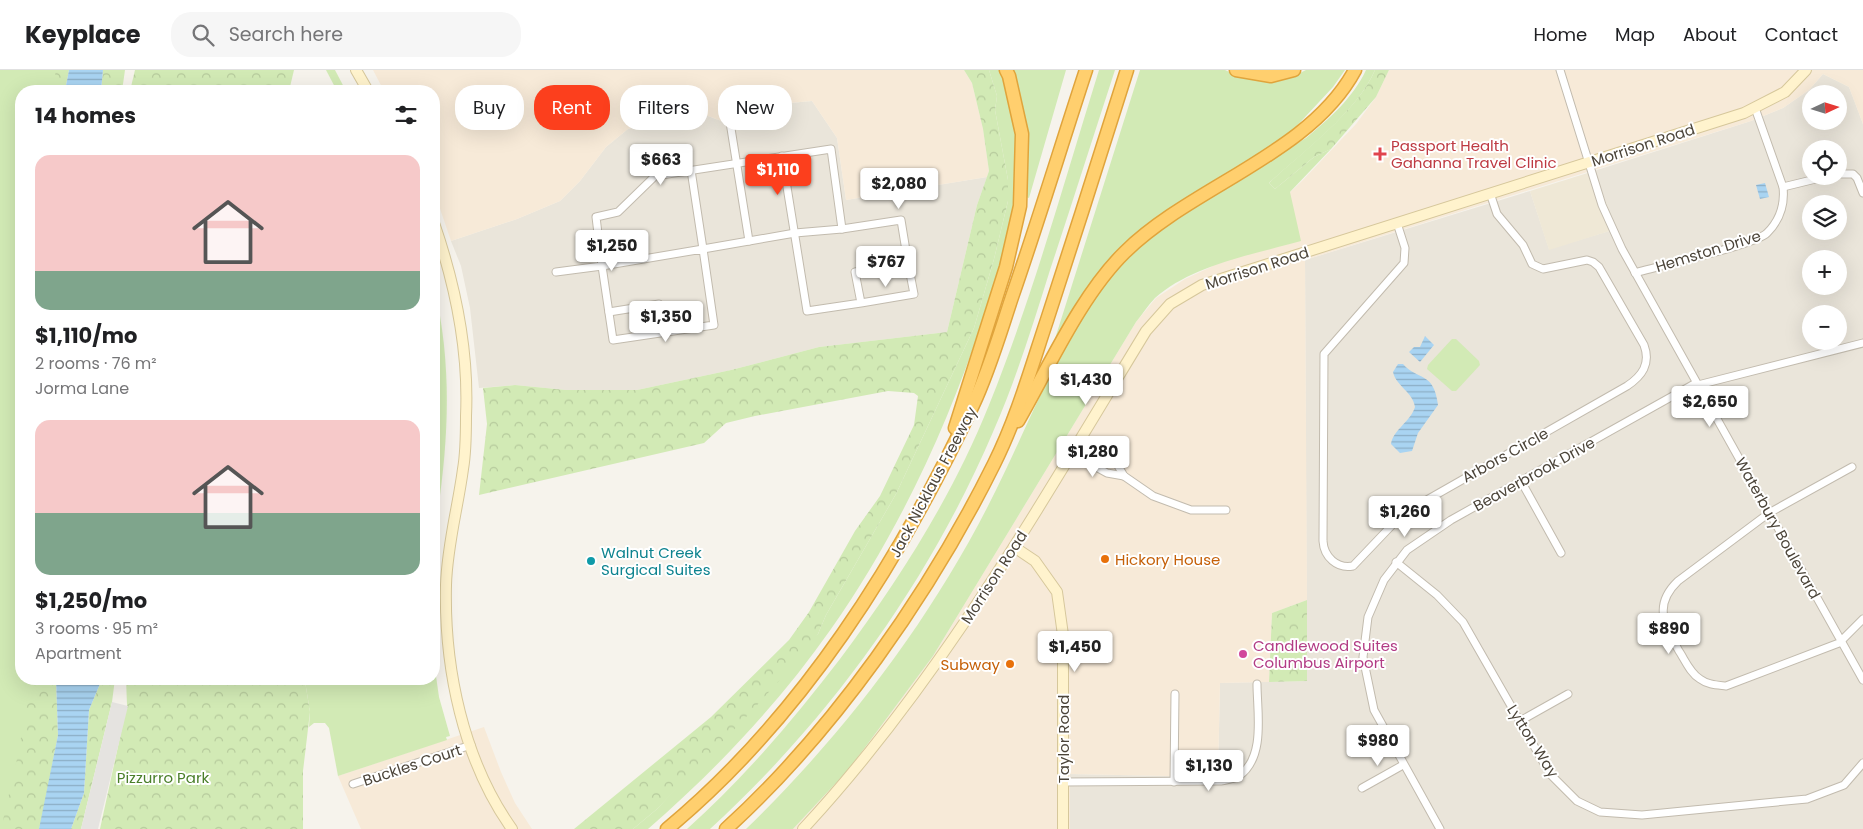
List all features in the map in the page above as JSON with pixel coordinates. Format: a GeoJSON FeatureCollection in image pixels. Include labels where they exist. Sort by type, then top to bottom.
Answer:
{"type":"FeatureCollection","features":[{"type":"Feature","properties":{"kind":"highway"},"geometry":{"type":"LineString","coordinates":[[949,450],[964,395],[1006,267],[1020,206],[1022,134],[1006,70]]}},
{"type":"Feature","properties":{"kind":"highway","name":"Jack Nicklaus Freeway"},"geometry":{"type":"LineString","coordinates":[[667,829],[748,752],[814,674],[887,569],[974,404],[993,354],[1086,70]]}},
{"type":"Feature","properties":{"kind":"highway"},"geometry":{"type":"LineString","coordinates":[[995,462],[1026,383],[1127,70]]}},
{"type":"Feature","properties":{"kind":"highway"},"geometry":{"type":"LineString","coordinates":[[1236,70],[1271,76],[1294,70]]}},
{"type":"Feature","properties":{"kind":"highway"},"geometry":{"type":"LineString","coordinates":[[726,829],[797,757],[878,656],[940,561],[1095,286],[1125,251],[1159,224],[1304,129],[1344,90],[1355,70]]}},
{"type":"Feature","properties":{"kind":"main road"},"geometry":{"type":"LineString","coordinates":[[356,70],[365,85]]}},
{"type":"Feature","properties":{"kind":"main road","name":"Morrison Road"},"geometry":{"type":"LineString","coordinates":[[802,829],[838,791],[909,703],[953,642],[1014,547],[1146,331],[1170,304],[1202,285],[1756,108],[1785,92],[1806,70]]}},
{"type":"Feature","properties":{"kind":"main road"},"geometry":{"type":"LineString","coordinates":[[440,243],[457,301],[464,362],[467,414],[463,468],[452,526],[446,584],[448,649],[460,712],[480,771],[512,829]]}},
{"type":"Feature","properties":{"kind":"main road","name":"Taylor Road"},"geometry":{"type":"LineString","coordinates":[[1014,547],[1035,561],[1057,592],[1063,636],[1063,829]]}},
{"type":"Feature","properties":{"kind":"street","name":"Waterbury Boulevard"},"geometry":{"type":"LineString","coordinates":[[1560,70],[1602,205],[1635,273],[1863,680]]}},
{"type":"Feature","properties":{"kind":"street","name":"Hemston Drive"},"geometry":{"type":"LineString","coordinates":[[1635,273],[1746,243],[1767,234],[1781,214],[1784,201],[1783,187],[1756,108]]}},
{"type":"Feature","properties":{"kind":"street"},"geometry":{"type":"LineString","coordinates":[[731,130],[749,241]]}},
{"type":"Feature","properties":{"kind":"street"},"geometry":{"type":"LineString","coordinates":[[691,170],[714,325],[613,340],[596,217],[618,212],[655,176],[691,170],[831,148],[842,229]]}},
{"type":"Feature","properties":{"kind":"street"},"geometry":{"type":"LineString","coordinates":[[556,272],[795,233],[842,229],[901,220],[914,294],[807,311],[795,233],[782,156]]}},
{"type":"Feature","properties":{"kind":"street"},"geometry":{"type":"LineString","coordinates":[[1847,174],[1853,174],[1857,178],[1863,194]]}},
{"type":"Feature","properties":{"kind":"street"},"geometry":{"type":"LineString","coordinates":[[1783,187],[1802,182]]}},
{"type":"Feature","properties":{"kind":"street","name":"Arbors Circle"},"geometry":{"type":"LineString","coordinates":[[1397,223],[1405,248],[1404,263],[1324,354],[1323,541],[1327,556],[1339,566],[1346,568],[1353,566],[1393,524],[1411,510],[1627,386],[1643,372],[1648,359],[1644,345],[1599,267],[1587,260],[1543,269],[1537,268],[1532,264],[1512,231],[1497,214],[1490,193]]}},
{"type":"Feature","properties":{"kind":"street"},"geometry":{"type":"LineString","coordinates":[[861,303],[855,272],[908,263]]}},
{"type":"Feature","properties":{"kind":"street"},"geometry":{"type":"LineString","coordinates":[[609,312],[660,304],[664,332]]}},
{"type":"Feature","properties":{"kind":"street","name":"Beaverbrook Drive"},"geometry":{"type":"LineString","coordinates":[[1440,829],[1374,710],[1363,657],[1368,617],[1384,580],[1396,562],[1407,550],[1451,520],[1697,384],[1863,343]]}},
{"type":"Feature","properties":{"kind":"street"},"geometry":{"type":"LineString","coordinates":[[1076,445],[1085,452],[1087,462],[1107,473],[1124,476]]}},
{"type":"Feature","properties":{"kind":"street"},"geometry":{"type":"LineString","coordinates":[[1085,452],[1093,450],[1116,464],[1124,476],[1153,496],[1191,510],[1226,510]]}},
{"type":"Feature","properties":{"kind":"street"},"geometry":{"type":"LineString","coordinates":[[1852,467],[1770,513],[1669,590],[1664,601],[1663,617],[1673,640],[1690,668],[1700,679],[1713,685],[1726,686],[1842,641],[1863,619]]}},
{"type":"Feature","properties":{"kind":"street"},"geometry":{"type":"LineString","coordinates":[[1522,481],[1561,553]]}},
{"type":"Feature","properties":{"kind":"street","name":"Lytton Way"},"geometry":{"type":"LineString","coordinates":[[1396,562],[1437,596],[1463,622],[1550,774],[1577,801],[1600,812],[1625,815],[1807,798],[1844,785],[1863,763]]}},
{"type":"Feature","properties":{"kind":"street"},"geometry":{"type":"LineString","coordinates":[[1063,782],[1221,782],[1238,776],[1252,763],[1257,745],[1257,684]]}},
{"type":"Feature","properties":{"kind":"street"},"geometry":{"type":"LineString","coordinates":[[1174,782],[1175,694]]}},
{"type":"Feature","properties":{"kind":"street"},"geometry":{"type":"LineString","coordinates":[[1520,721],[1568,694]]}},
{"type":"Feature","properties":{"kind":"street","name":"Buckles Court"},"geometry":{"type":"LineString","coordinates":[[353,784],[471,745]]}},
{"type":"Feature","properties":{"kind":"street"},"geometry":{"type":"LineString","coordinates":[[1362,788],[1404,764]]}},
{"type":"Feature","properties":{"kind":"shaded area"},"geometry":{"type":"Polygon","coordinates":[[[373,70],[964,70],[972,83],[983,129],[989,171],[987,177],[846,200],[837,138],[812,101],[792,103],[792,85],[718,85],[718,120],[708,116],[708,85],[620,85],[620,130],[627,130],[606,147],[580,181],[560,201],[517,219],[451,241],[440,209],[440,85],[381,85],[373,70]]]}},
{"type":"Feature","properties":{"kind":"shaded area"},"geometry":{"type":"Polygon","coordinates":[[[1389,70],[1863,70],[1863,124],[1848,85],[1823,74],[1813,85],[1802,85],[1802,95],[1783,108],[1751,121],[1305,260],[1307,600],[1272,613],[1269,682],[1220,683],[1218,777],[1070,774],[1070,829],[793,829],[849,769],[933,656],[1136,322],[1156,298],[1185,279],[1211,267],[1302,181],[1356,124],[1376,97],[1389,70]]]}},
{"type":"Feature","properties":{"kind":"shaded area"},"geometry":{"type":"Polygon","coordinates":[[[1823,74],[1845,85],[1813,85],[1823,74]]]}},
{"type":"Feature","properties":{"kind":"shaded area"},"geometry":{"type":"Polygon","coordinates":[[[1848,86],[1863,124],[1863,829],[1070,829],[1069,774],[1218,777],[1220,683],[1307,681],[1305,260],[1530,191],[1549,249],[1616,229],[1594,171],[1751,121],[1783,108],[1802,95],[1802,130],[1848,130],[1848,86]]]}},
{"type":"Feature","properties":{"kind":"shaded area"},"geometry":{"type":"Polygon","coordinates":[[[812,101],[837,138],[846,200],[987,177],[977,205],[947,332],[819,347],[731,370],[637,390],[566,390],[515,385],[479,388],[470,308],[461,266],[451,241],[517,219],[560,201],[580,181],[606,147],[627,130],[708,130],[708,116],[718,120],[718,130],[792,130],[792,103],[812,101]]]}},
{"type":"Feature","properties":{"kind":"shaded area"},"geometry":{"type":"Polygon","coordinates":[[[1594,171],[1616,229],[1549,250],[1530,191],[1594,171]]]}},
{"type":"Feature","properties":{"kind":"shaded area"},"geometry":{"type":"Polygon","coordinates":[[[112,702],[128,706],[98,829],[81,829],[112,702]]]}},
{"type":"Feature","properties":{"kind":"shaded area"},"geometry":{"type":"Polygon","coordinates":[[[484,727],[515,803],[532,829],[361,829],[338,776],[484,727]]]}},
{"type":"Feature","properties":{"kind":"green space"},"geometry":{"type":"Polygon","coordinates":[[[0,70],[63,70],[59,85],[15,85],[15,685],[53,685],[37,829],[0,829],[0,70]]]}},
{"type":"Feature","properties":{"kind":"green space"},"geometry":{"type":"Polygon","coordinates":[[[56,70],[69,70],[66,85],[53,85],[56,70]]]}},
{"type":"Feature","properties":{"kind":"green space"},"geometry":{"type":"Polygon","coordinates":[[[103,70],[125,70],[123,85],[102,85],[103,70]]]}},
{"type":"Feature","properties":{"kind":"green space"},"geometry":{"type":"Polygon","coordinates":[[[135,70],[294,70],[290,85],[131,85],[135,70]]]}},
{"type":"Feature","properties":{"kind":"green space"},"geometry":{"type":"Polygon","coordinates":[[[326,70],[335,70],[343,85],[334,85],[326,70]]]}},
{"type":"Feature","properties":{"kind":"green space"},"geometry":{"type":"Polygon","coordinates":[[[964,70],[989,70],[997,96],[995,110],[1008,180],[1008,201],[974,328],[896,494],[809,648],[748,715],[657,809],[633,829],[574,829],[711,717],[789,640],[809,612],[855,531],[880,496],[914,425],[918,396],[914,393],[888,391],[755,416],[726,423],[704,443],[479,495],[487,424],[483,388],[515,385],[566,390],[637,390],[731,370],[819,347],[947,332],[977,205],[989,171],[983,129],[972,83],[964,70]]]}},
{"type":"Feature","properties":{"kind":"green space"},"geometry":{"type":"Polygon","coordinates":[[[989,70],[1000,70],[1013,119],[1017,153],[1017,187],[1013,219],[1002,264],[968,362],[953,402],[918,481],[877,557],[855,593],[831,629],[790,683],[723,759],[674,806],[648,829],[633,829],[657,809],[818,634],[826,615],[896,494],[974,328],[1008,201],[1008,180],[995,110],[997,96],[989,70]]]}},
{"type":"Feature","properties":{"kind":"green space"},"geometry":{"type":"Polygon","coordinates":[[[1012,70],[1066,70],[1029,198],[1026,197],[1028,149],[1025,117],[1012,70]]]}},
{"type":"Feature","properties":{"kind":"green space"},"geometry":{"type":"Polygon","coordinates":[[[1099,70],[1115,70],[1024,352],[993,432],[939,542],[907,595],[872,646],[796,742],[754,787],[710,829],[687,829],[748,769],[822,682],[883,599],[941,505],[974,439],[1005,364],[1047,239],[1099,70]]]}},
{"type":"Feature","properties":{"kind":"green space"},"geometry":{"type":"Polygon","coordinates":[[[1140,70],[1225,70],[1236,75],[1298,74],[1306,70],[1345,70],[1333,87],[1292,131],[1137,236],[1053,345],[1140,70]]]}},
{"type":"Feature","properties":{"kind":"green space"},"geometry":{"type":"Polygon","coordinates":[[[1366,70],[1375,70],[1367,86],[1356,101],[1328,131],[1269,183],[1275,189],[1314,157],[1331,149],[1290,192],[1301,241],[1244,256],[1205,269],[1187,277],[1155,298],[1136,322],[933,656],[849,769],[793,829],[746,829],[816,756],[849,717],[910,636],[938,594],[988,506],[1067,343],[1086,311],[1106,283],[1136,249],[1153,236],[1306,138],[1332,116],[1347,99],[1366,70]]]}},
{"type":"Feature","properties":{"kind":"green space"},"geometry":{"type":"Polygon","coordinates":[[[1375,70],[1389,70],[1376,97],[1331,149],[1314,157],[1275,189],[1269,183],[1328,131],[1367,86],[1375,70]]]}},
{"type":"Feature","properties":{"kind":"green space"},"geometry":{"type":"Polygon","coordinates":[[[440,318],[444,349],[447,411],[440,496],[440,318]]]}},
{"type":"Feature","properties":{"kind":"green space"},"geometry":{"type":"Polygon","coordinates":[[[1452,339],[1456,339],[1479,361],[1480,365],[1456,391],[1452,391],[1427,369],[1428,365],[1452,339]]]}},
{"type":"Feature","properties":{"kind":"green space"},"geometry":{"type":"Polygon","coordinates":[[[1307,600],[1307,681],[1269,682],[1272,613],[1307,600]]]}},
{"type":"Feature","properties":{"kind":"green space"},"geometry":{"type":"Polygon","coordinates":[[[29,685],[56,685],[58,735],[39,829],[1,829],[19,750],[29,685]]]}},
{"type":"Feature","properties":{"kind":"green space"},"geometry":{"type":"Polygon","coordinates":[[[99,685],[114,685],[112,702],[81,829],[71,829],[84,793],[89,710],[99,685]]]}},
{"type":"Feature","properties":{"kind":"green space","name":"Pizzurro Park"},"geometry":{"type":"Polygon","coordinates":[[[126,685],[306,685],[310,712],[303,771],[303,829],[100,829],[127,705],[126,685]]]}},
{"type":"Feature","properties":{"kind":"green space"},"geometry":{"type":"Polygon","coordinates":[[[306,685],[437,685],[450,736],[446,737],[447,740],[338,776],[329,728],[325,723],[314,723],[309,727],[310,712],[306,685]]]}},
{"type":"Feature","properties":{"kind":"water"},"geometry":{"type":"Polygon","coordinates":[[[69,70],[103,70],[102,85],[66,85],[69,70]]]}},
{"type":"Feature","properties":{"kind":"water"},"geometry":{"type":"Polygon","coordinates":[[[1765,183],[1769,197],[1760,199],[1756,185],[1765,183]]]}},
{"type":"Feature","properties":{"kind":"water"},"geometry":{"type":"Polygon","coordinates":[[[1425,336],[1434,345],[1420,362],[1409,352],[1414,347],[1420,347],[1425,336]]]}},
{"type":"Feature","properties":{"kind":"water"},"geometry":{"type":"Polygon","coordinates":[[[1398,364],[1403,364],[1429,382],[1436,394],[1438,405],[1418,433],[1412,451],[1400,453],[1391,444],[1392,439],[1410,417],[1415,407],[1411,397],[1397,381],[1393,372],[1398,364]]]}},
{"type":"Feature","properties":{"kind":"water"},"geometry":{"type":"Polygon","coordinates":[[[56,685],[99,685],[89,710],[84,793],[71,829],[39,829],[58,735],[56,685]]]}},
{"type":"Feature","properties":{"kind":"place","name":"Passport Health Gahanna Travel Clinic"},"geometry":{"type":"Point","coordinates":[1380,154]}},
{"type":"Feature","properties":{"kind":"place","name":"Hickory House"},"geometry":{"type":"Point","coordinates":[1105,559]}},
{"type":"Feature","properties":{"kind":"place","name":"Walnut Creek Surgical Suites"},"geometry":{"type":"Point","coordinates":[591,561]}},
{"type":"Feature","properties":{"kind":"place","name":"Candlewood Suites Columbus Airport"},"geometry":{"type":"Point","coordinates":[1243,654]}},
{"type":"Feature","properties":{"kind":"place","name":"Subway"},"geometry":{"type":"Point","coordinates":[1010,664]}}]}
